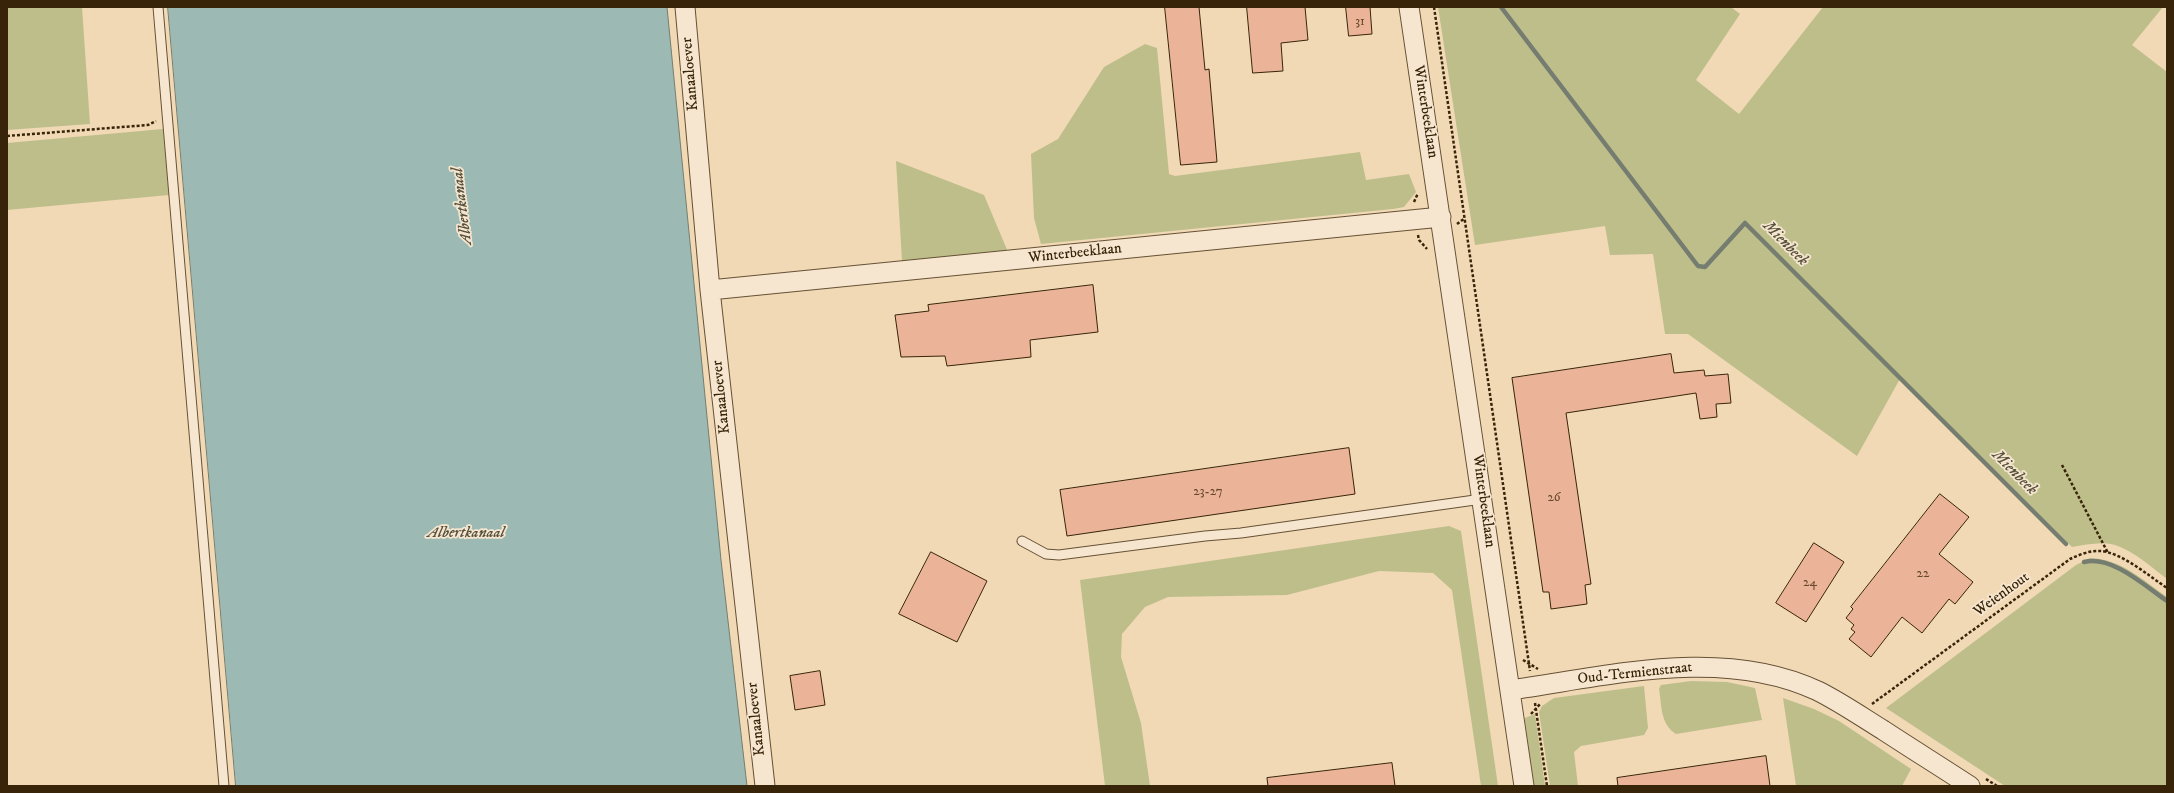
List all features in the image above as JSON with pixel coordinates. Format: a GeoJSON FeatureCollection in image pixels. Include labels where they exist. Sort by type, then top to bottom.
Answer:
{"type":"FeatureCollection","features":[{"type":"Feature","properties":{"kind":"street","name":"Kanaaloever"},"geometry":{"type":"LineString","coordinates":[[685,7],[710,290],[765,786]]}},
{"type":"Feature","properties":{"kind":"street","name":"Winterbeeklaan"},"geometry":{"type":"LineString","coordinates":[[1409,7],[1524,786]]}},
{"type":"Feature","properties":{"kind":"street","name":"Winterbeeklaan"},"geometry":{"type":"LineString","coordinates":[[710,290],[1441,216]]}},
{"type":"Feature","properties":{"kind":"street","name":"Oud-Termienstraat"},"geometry":{"type":"LineString","coordinates":[[1510,690],[1676,667],[1719,667],[1770,675],[1818,691],[1863,717],[1970,786]]}},
{"type":"Feature","properties":{"kind":"lane"},"geometry":{"type":"LineString","coordinates":[[158,7],[224,786]]}},
{"type":"Feature","properties":{"kind":"lane"},"geometry":{"type":"LineString","coordinates":[[1022,541],[1046,554],[1059,555],[1205,536],[1241,533],[1482,499]]}},
{"type":"Feature","properties":{"kind":"path"},"geometry":{"type":"LineString","coordinates":[[1434,7],[1531,673]]}},
{"type":"Feature","properties":{"kind":"path"},"geometry":{"type":"LineString","coordinates":[[7,136],[148,125],[167,116]]}},
{"type":"Feature","properties":{"kind":"path"},"geometry":{"type":"LineString","coordinates":[[2062,465],[2108,553]]}},
{"type":"Feature","properties":{"kind":"path","name":"Weienhout"},"geometry":{"type":"LineString","coordinates":[[1863,717],[1871,704],[2070,558],[2095,551],[2108,553],[2122,558],[2167,588]]}},
{"type":"Feature","properties":{"kind":"path"},"geometry":{"type":"LineString","coordinates":[[1535,698],[1547,786]]}},
{"type":"Feature","properties":{"kind":"path"},"geometry":{"type":"LineString","coordinates":[[1524,715],[1531,714],[1545,699]]}},
{"type":"Feature","properties":{"kind":"green space"},"geometry":{"type":"Polygon","coordinates":[[[7,7],[82,7],[90,124],[7,130],[7,7]]]}},
{"type":"Feature","properties":{"kind":"green space"},"geometry":{"type":"Polygon","coordinates":[[[1438,7],[1731,7],[1740,14],[1696,80],[1739,114],[1823,7],[2163,7],[2132,45],[2167,72],[2167,579],[2136,555],[2115,545],[2099,543],[2072,547],[1901,377],[1857,456],[1688,334],[1665,334],[1653,254],[1610,255],[1605,226],[1475,245],[1438,7]]]}},
{"type":"Feature","properties":{"kind":"green space"},"geometry":{"type":"Polygon","coordinates":[[[1145,44],[1157,48],[1169,174],[1175,176],[1360,152],[1366,180],[1409,174],[1416,192],[1404,207],[1393,209],[1041,244],[1034,218],[1031,154],[1058,139],[1104,67],[1145,44]]]}},
{"type":"Feature","properties":{"kind":"green space"},"geometry":{"type":"Polygon","coordinates":[[[163,129],[169,195],[7,210],[7,143],[163,129]]]}},
{"type":"Feature","properties":{"kind":"green space"},"geometry":{"type":"Polygon","coordinates":[[[896,161],[984,195],[1008,252],[902,261],[896,161]]]}},
{"type":"Feature","properties":{"kind":"green space"},"geometry":{"type":"Polygon","coordinates":[[[1449,526],[1461,531],[1498,786],[1481,786],[1452,590],[1433,573],[1379,571],[1287,595],[1168,597],[1145,607],[1122,634],[1121,657],[1141,723],[1150,786],[1105,786],[1080,580],[1449,526]]]}},
{"type":"Feature","properties":{"kind":"green space"},"geometry":{"type":"Polygon","coordinates":[[[2090,558],[2101,559],[2122,566],[2167,597],[2167,786],[2005,786],[1886,708],[2076,565],[2090,558]]]}},
{"type":"Feature","properties":{"kind":"green space"},"geometry":{"type":"Polygon","coordinates":[[[1691,681],[1727,682],[1755,688],[1762,720],[1676,734],[1664,720],[1659,689],[1661,685],[1691,681]]]}},
{"type":"Feature","properties":{"kind":"green space"},"geometry":{"type":"Polygon","coordinates":[[[1644,686],[1648,728],[1644,735],[1581,746],[1574,752],[1578,786],[1550,786],[1539,712],[1542,706],[1554,698],[1644,686]]]}},
{"type":"Feature","properties":{"kind":"green space"},"geometry":{"type":"Polygon","coordinates":[[[1783,698],[1814,709],[1839,721],[1911,769],[1902,786],[1796,786],[1783,698]]]}},
{"type":"Feature","properties":{"kind":"green space"},"geometry":{"type":"Polygon","coordinates":[[[1535,714],[1545,786],[1534,786],[1525,722],[1525,718],[1535,714]]]}},
{"type":"Feature","properties":{"kind":"water","name":"Albertkanaal"},"geometry":{"type":"Polygon","coordinates":[[[168,7],[667,7],[721,560],[747,786],[236,786],[168,7]]]}},
{"type":"Feature","properties":{"kind":"building"},"geometry":{"type":"Polygon","coordinates":[[[1165,7],[1199,7],[1205,70],[1209,69],[1217,162],[1181,165],[1165,7]]]}},
{"type":"Feature","properties":{"kind":"building"},"geometry":{"type":"Polygon","coordinates":[[[1247,7],[1305,7],[1308,40],[1281,43],[1283,71],[1253,73],[1247,7]]]}},
{"type":"Feature","properties":{"kind":"building"},"geometry":{"type":"Polygon","coordinates":[[[1346,7],[1370,7],[1372,34],[1349,36],[1346,7]]]}},
{"type":"Feature","properties":{"kind":"building"},"geometry":{"type":"Polygon","coordinates":[[[1093,285],[1098,332],[1030,340],[1031,357],[947,366],[945,356],[901,357],[895,315],[929,311],[928,305],[1093,285]]]}},
{"type":"Feature","properties":{"kind":"building"},"geometry":{"type":"Polygon","coordinates":[[[1671,354],[1674,373],[1704,370],[1705,376],[1728,374],[1731,403],[1716,404],[1717,417],[1700,419],[1696,393],[1566,413],[1591,584],[1585,585],[1587,604],[1551,609],[1549,592],[1543,592],[1512,378],[1671,354]]]}},
{"type":"Feature","properties":{"kind":"building"},"geometry":{"type":"Polygon","coordinates":[[[1349,448],[1355,494],[1067,536],[1060,490],[1349,448]]]}},
{"type":"Feature","properties":{"kind":"building"},"geometry":{"type":"Polygon","coordinates":[[[1940,494],[1969,517],[1939,554],[1973,582],[1955,604],[1949,599],[1922,633],[1902,617],[1871,657],[1849,639],[1855,632],[1851,629],[1854,625],[1846,618],[1853,609],[1851,607],[1940,494]]]}},
{"type":"Feature","properties":{"kind":"building"},"geometry":{"type":"Polygon","coordinates":[[[1814,543],[1844,562],[1806,622],[1776,603],[1814,543]]]}},
{"type":"Feature","properties":{"kind":"building"},"geometry":{"type":"Polygon","coordinates":[[[931,552],[987,581],[957,642],[899,614],[931,552]]]}},
{"type":"Feature","properties":{"kind":"building"},"geometry":{"type":"Polygon","coordinates":[[[820,671],[825,705],[795,710],[790,676],[820,671]]]}},
{"type":"Feature","properties":{"kind":"building"},"geometry":{"type":"Polygon","coordinates":[[[1766,756],[1770,786],[1618,786],[1617,778],[1766,756]]]}},
{"type":"Feature","properties":{"kind":"building"},"geometry":{"type":"Polygon","coordinates":[[[1392,763],[1395,786],[1268,786],[1267,778],[1392,763]]]}},
{"type":"Feature","properties":{"kind":"waterway","name":"Mienbeek"},"geometry":{"type":"LineString","coordinates":[[1501,7],[1698,266],[1705,267],[1745,223],[2066,544]]}},
{"type":"Feature","properties":{"kind":"waterway","name":"Mienbeek"},"geometry":{"type":"LineString","coordinates":[[2084,562],[2095,561],[2117,567],[2128,573],[2167,601]]}}]}
